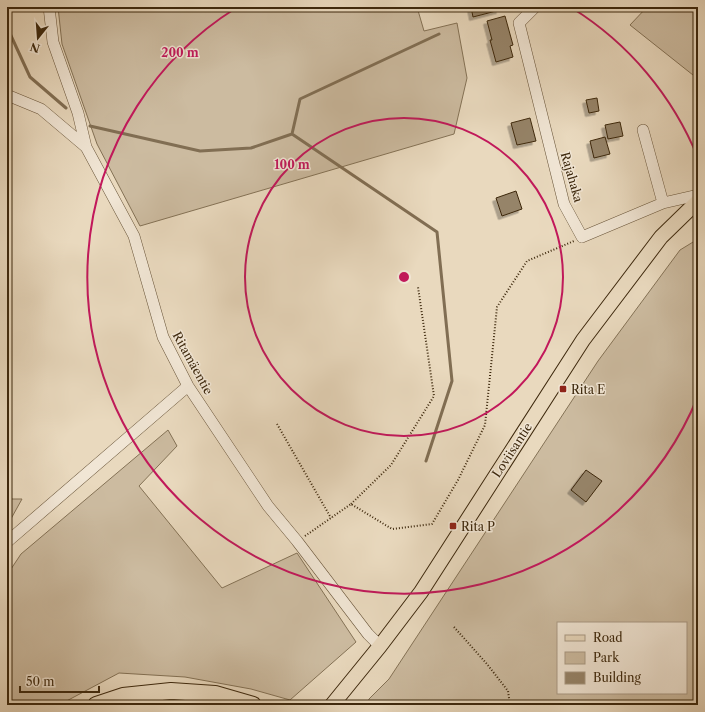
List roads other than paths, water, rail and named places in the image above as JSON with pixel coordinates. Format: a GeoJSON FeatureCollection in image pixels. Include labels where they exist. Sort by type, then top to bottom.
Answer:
{"type":"FeatureCollection","features":[{"type":"Feature","properties":{"kind":"highway"},"geometry":{"type":"LineString","coordinates":[[96,705],[123,696],[171,691],[215,694],[253,705]]}},
{"type":"Feature","properties":{"kind":"main road","name":"Loviisantie"},"geometry":{"type":"LineString","coordinates":[[332,705],[380,646],[421,592],[583,340],[661,237],[698,201]]}},
{"type":"Feature","properties":{"kind":"street","name":"Ritamäentie"},"geometry":{"type":"LineString","coordinates":[[49,7],[53,42],[78,113],[86,147],[134,236],[163,337],[188,386],[268,506],[297,541],[368,634],[380,646]]}},
{"type":"Feature","properties":{"kind":"street","name":"Rajahaka"},"geometry":{"type":"LineString","coordinates":[[535,7],[519,23],[564,204],[582,237],[663,203]]}},
{"type":"Feature","properties":{"kind":"street"},"geometry":{"type":"LineString","coordinates":[[7,95],[41,109],[86,147]]}},
{"type":"Feature","properties":{"kind":"street"},"geometry":{"type":"LineString","coordinates":[[643,130],[663,203],[698,195]]}},
{"type":"Feature","properties":{"kind":"street"},"geometry":{"type":"LineString","coordinates":[[7,542],[188,386]]}},
{"type":"Feature","properties":{"kind":"waterway"},"geometry":{"type":"LineString","coordinates":[[7,27],[30,77],[66,108]]}},
{"type":"Feature","properties":{"kind":"waterway"},"geometry":{"type":"LineString","coordinates":[[90,126],[200,151],[251,148],[292,134],[300,99],[439,34]]}},
{"type":"Feature","properties":{"kind":"waterway"},"geometry":{"type":"LineString","coordinates":[[292,134],[437,232],[452,381],[426,461]]}},
{"type":"Feature","properties":{"kind":"place","name":"Rita E"},"geometry":{"type":"Point","coordinates":[563,389]}},
{"type":"Feature","properties":{"kind":"place","name":"Rita P"},"geometry":{"type":"Point","coordinates":[453,526]}}]}
